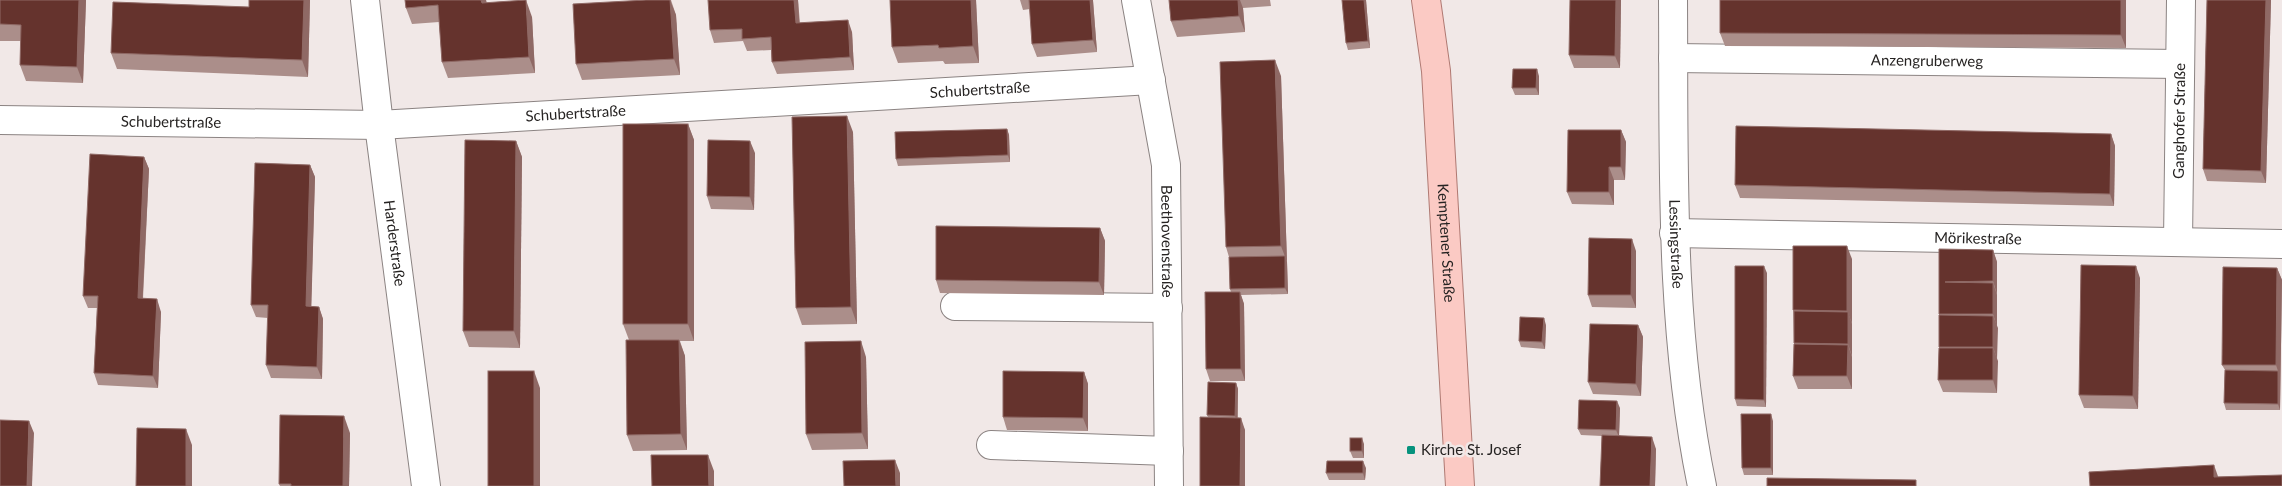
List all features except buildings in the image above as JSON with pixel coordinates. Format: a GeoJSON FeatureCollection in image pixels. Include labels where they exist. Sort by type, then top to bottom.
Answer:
{"type":"FeatureCollection","features":[{"type":"Feature","properties":{"kind":"main road","name":"Kemptener Straße"},"geometry":{"type":"LineString","coordinates":[[1426,0],[1436,71],[1460,486]]}},
{"type":"Feature","properties":{"kind":"street","name":"Harderstraße"},"geometry":{"type":"LineString","coordinates":[[365,0],[379,125],[426,486]]}},
{"type":"Feature","properties":{"kind":"street","name":"Beethovenstraße"},"geometry":{"type":"LineString","coordinates":[[1136,0],[1166,165],[1170,486]]}},
{"type":"Feature","properties":{"kind":"street","name":"Lessingstraße"},"geometry":{"type":"LineString","coordinates":[[1672,0],[1674,233],[1690,429],[1702,486]]}},
{"type":"Feature","properties":{"kind":"street","name":"Ganghofer Straße"},"geometry":{"type":"LineString","coordinates":[[2178,242],[2181,0]]}},
{"type":"Feature","properties":{"kind":"street","name":"Anzengruberweg"},"geometry":{"type":"LineString","coordinates":[[1673,58],[2180,64]]}},
{"type":"Feature","properties":{"kind":"street","name":"Schubertstraße"},"geometry":{"type":"LineString","coordinates":[[0,120],[379,125],[1151,80]]}},
{"type":"Feature","properties":{"kind":"street","name":"Mörikestraße"},"geometry":{"type":"LineString","coordinates":[[1674,233],[2282,244]]}},
{"type":"Feature","properties":{"kind":"street"},"geometry":{"type":"LineString","coordinates":[[955,306],[1168,308]]}},
{"type":"Feature","properties":{"kind":"street"},"geometry":{"type":"LineString","coordinates":[[991,445],[1169,451]]}},
{"type":"Feature","properties":{"kind":"place","name":"Kirche St. Josef"},"geometry":{"type":"Point","coordinates":[1411,450]}}]}
